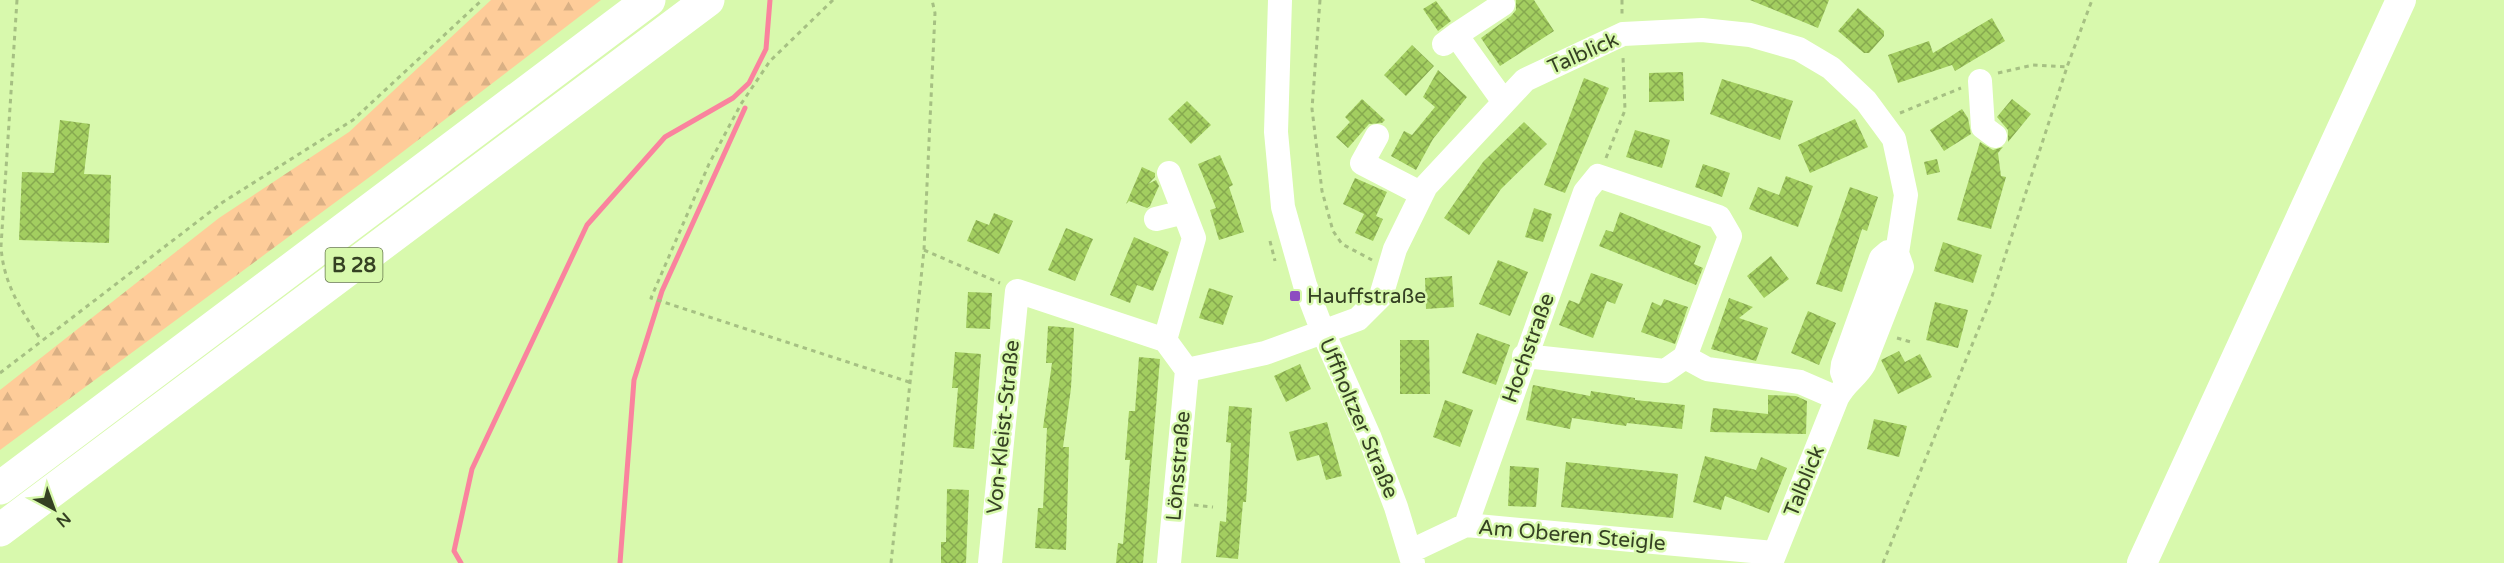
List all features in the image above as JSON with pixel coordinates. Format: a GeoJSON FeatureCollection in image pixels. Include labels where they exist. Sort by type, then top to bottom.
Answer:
{"type":"FeatureCollection","features":[{"type":"Feature","properties":{"kind":"highway","name":"B 28"},"geometry":{"type":"LineString","coordinates":[[0,488],[649,0]]}},
{"type":"Feature","properties":{"kind":"highway","name":"B 28"},"geometry":{"type":"LineString","coordinates":[[0,530],[708,0]]}},
{"type":"Feature","properties":{"kind":"main road"},"geometry":{"type":"LineString","coordinates":[[2142,563],[2401,0]]}},
{"type":"Feature","properties":{"kind":"street","name":"Uffholtzer Straße"},"geometry":{"type":"LineString","coordinates":[[1280,0],[1276,132],[1283,207],[1303,279],[1323,332],[1369,436],[1412,557]]}},
{"type":"Feature","properties":{"kind":"street"},"geometry":{"type":"LineString","coordinates":[[1503,4],[1450,40],[1504,102]]}},
{"type":"Feature","properties":{"kind":"street","name":"Talblick"},"geometry":{"type":"LineString","coordinates":[[1323,332],[1358,319],[1381,296],[1390,266],[1426,186],[1525,80],[1623,34],[1702,30],[1750,35],[1799,49],[1831,68],[1866,101],[1894,139],[1906,195],[1897,253],[1902,267],[1883,320],[1860,372],[1841,390],[1773,558]]}},
{"type":"Feature","properties":{"kind":"street"},"geometry":{"type":"LineString","coordinates":[[1980,81],[1983,128],[1995,136]]}},
{"type":"Feature","properties":{"kind":"street"},"geometry":{"type":"LineString","coordinates":[[1377,136],[1362,163],[1422,194]]}},
{"type":"Feature","properties":{"kind":"street"},"geometry":{"type":"LineString","coordinates":[[1165,340],[1194,238],[1169,173]]}},
{"type":"Feature","properties":{"kind":"street"},"geometry":{"type":"LineString","coordinates":[[1524,356],[1665,371],[1685,357],[1730,236],[1719,217],[1598,176]]}},
{"type":"Feature","properties":{"kind":"street","name":"Hochstraße"},"geometry":{"type":"LineString","coordinates":[[1466,525],[1524,356],[1585,192],[1598,176]]}},
{"type":"Feature","properties":{"kind":"street"},"geometry":{"type":"LineString","coordinates":[[1156,219],[1184,212]]}},
{"type":"Feature","properties":{"kind":"street"},"geometry":{"type":"LineString","coordinates":[[1017,291],[1165,340],[1187,370],[1265,353],[1323,332]]}},
{"type":"Feature","properties":{"kind":"street","name":"Von-Kleist-Straße"},"geometry":{"type":"LineString","coordinates":[[990,563],[1017,291]]}},
{"type":"Feature","properties":{"kind":"street"},"geometry":{"type":"LineString","coordinates":[[1685,357],[1707,369],[1841,390]]}},
{"type":"Feature","properties":{"kind":"street","name":"Lönsstraße"},"geometry":{"type":"LineString","coordinates":[[1169,563],[1187,370]]}},
{"type":"Feature","properties":{"kind":"street","name":"Am Oberen Steigle"},"geometry":{"type":"LineString","coordinates":[[1412,557],[1466,525],[1773,558]]}},
{"type":"Feature","properties":{"kind":"path"},"geometry":{"type":"LineString","coordinates":[[17,0],[0,246],[9,286],[41,340]]}},
{"type":"Feature","properties":{"kind":"path"},"geometry":{"type":"LineString","coordinates":[[0,373],[223,202],[353,120],[482,0]]}},
{"type":"Feature","properties":{"kind":"path"},"geometry":{"type":"LineString","coordinates":[[833,0],[770,61],[741,104],[709,164],[651,298],[909,382]]}},
{"type":"Feature","properties":{"kind":"path"},"geometry":{"type":"LineString","coordinates":[[891,563],[924,250],[934,13],[932,0]]}},
{"type":"Feature","properties":{"kind":"path"},"geometry":{"type":"LineString","coordinates":[[1320,0],[1312,109],[1322,191],[1333,231],[1342,244],[1358,254],[1390,266]]}},
{"type":"Feature","properties":{"kind":"path"},"geometry":{"type":"LineString","coordinates":[[1598,176],[1625,110],[1622,0]]}},
{"type":"Feature","properties":{"kind":"path"},"geometry":{"type":"LineString","coordinates":[[1883,563],[1992,296],[2067,67],[2092,0]]}},
{"type":"Feature","properties":{"kind":"path"},"geometry":{"type":"LineString","coordinates":[[924,250],[1017,291]]}},
{"type":"Feature","properties":{"kind":"green space"},"geometry":{"type":"Polygon","coordinates":[[[491,0],[601,0],[375,173],[0,450],[0,390],[219,218],[349,132],[491,0]]]}},
{"type":"Feature","properties":{"kind":"building"},"geometry":{"type":"Polygon","coordinates":[[[1516,0],[1534,0],[1554,31],[1500,66],[1481,38],[1511,16],[1516,10],[1516,0]]]}},
{"type":"Feature","properties":{"kind":"building"},"geometry":{"type":"Polygon","coordinates":[[[1750,0],[1829,0],[1818,28],[1750,0]]]}},
{"type":"Feature","properties":{"kind":"building"},"geometry":{"type":"Polygon","coordinates":[[[1436,1],[1451,21],[1438,31],[1423,9],[1436,1]]]}},
{"type":"Feature","properties":{"kind":"building"},"geometry":{"type":"Polygon","coordinates":[[[1858,8],[1884,31],[1884,36],[1869,53],[1864,53],[1838,31],[1858,8]]]}},
{"type":"Feature","properties":{"kind":"building"},"geometry":{"type":"Polygon","coordinates":[[[1992,18],[2005,41],[1955,71],[1952,65],[1898,83],[1888,55],[1929,41],[1933,53],[1992,18]]]}},
{"type":"Feature","properties":{"kind":"building"},"geometry":{"type":"Polygon","coordinates":[[[1412,45],[1434,66],[1406,96],[1384,75],[1412,45]]]}},
{"type":"Feature","properties":{"kind":"building"},"geometry":{"type":"Polygon","coordinates":[[[1438,70],[1467,97],[1433,139],[1416,170],[1391,156],[1404,131],[1412,135],[1435,107],[1423,97],[1438,70]]]}},
{"type":"Feature","properties":{"kind":"building"},"geometry":{"type":"Polygon","coordinates":[[[1683,72],[1684,101],[1649,102],[1649,73],[1683,72]]]}},
{"type":"Feature","properties":{"kind":"building"},"geometry":{"type":"Polygon","coordinates":[[[1584,78],[1609,88],[1565,193],[1544,185],[1584,78]]]}},
{"type":"Feature","properties":{"kind":"building"},"geometry":{"type":"Polygon","coordinates":[[[1722,79],[1793,101],[1780,140],[1710,114],[1722,79]]]}},
{"type":"Feature","properties":{"kind":"building"},"geometry":{"type":"Polygon","coordinates":[[[1362,99],[1385,120],[1382,123],[1369,124],[1348,148],[1336,137],[1350,122],[1345,117],[1362,99]]]}},
{"type":"Feature","properties":{"kind":"building"},"geometry":{"type":"Polygon","coordinates":[[[2012,99],[2031,114],[2008,142],[2008,130],[1997,117],[2012,99]]]}},
{"type":"Feature","properties":{"kind":"building"},"geometry":{"type":"Polygon","coordinates":[[[1187,101],[1211,125],[1191,144],[1168,119],[1187,101]]]}},
{"type":"Feature","properties":{"kind":"building"},"geometry":{"type":"Polygon","coordinates":[[[1962,109],[1968,118],[1971,134],[1944,151],[1930,130],[1962,109]]]}},
{"type":"Feature","properties":{"kind":"building"},"geometry":{"type":"Polygon","coordinates":[[[1855,119],[1868,147],[1810,173],[1798,145],[1855,119]]]}},
{"type":"Feature","properties":{"kind":"building"},"geometry":{"type":"Polygon","coordinates":[[[60,120],[90,124],[84,174],[111,175],[109,243],[19,240],[22,172],[54,173],[60,120]]]}},
{"type":"Feature","properties":{"kind":"building"},"geometry":{"type":"Polygon","coordinates":[[[1524,122],[1547,144],[1501,189],[1469,235],[1444,218],[1483,162],[1524,122]]]}},
{"type":"Feature","properties":{"kind":"building"},"geometry":{"type":"Polygon","coordinates":[[[1635,130],[1670,140],[1662,168],[1626,157],[1635,130]]]}},
{"type":"Feature","properties":{"kind":"building"},"geometry":{"type":"Polygon","coordinates":[[[1980,142],[1993,150],[2003,147],[1998,153],[2001,176],[2006,177],[1991,229],[1957,220],[1980,142]]]}},
{"type":"Feature","properties":{"kind":"building"},"geometry":{"type":"Polygon","coordinates":[[[1220,155],[1233,185],[1229,187],[1244,232],[1219,240],[1210,210],[1216,208],[1198,164],[1220,155]]]}},
{"type":"Feature","properties":{"kind":"building"},"geometry":{"type":"Polygon","coordinates":[[[1937,159],[1940,172],[1927,175],[1924,162],[1937,159]]]}},
{"type":"Feature","properties":{"kind":"building"},"geometry":{"type":"Polygon","coordinates":[[[1703,164],[1730,173],[1722,197],[1695,187],[1703,164]]]}},
{"type":"Feature","properties":{"kind":"building"},"geometry":{"type":"Polygon","coordinates":[[[1142,167],[1155,173],[1155,177],[1148,184],[1156,180],[1159,186],[1147,208],[1129,201],[1126,204],[1142,167]]]}},
{"type":"Feature","properties":{"kind":"building"},"geometry":{"type":"Polygon","coordinates":[[[1786,176],[1813,186],[1798,227],[1749,209],[1758,187],[1779,195],[1786,176]]]}},
{"type":"Feature","properties":{"kind":"building"},"geometry":{"type":"Polygon","coordinates":[[[1355,178],[1387,192],[1376,216],[1383,219],[1373,241],[1355,233],[1364,214],[1343,204],[1355,178]]]}},
{"type":"Feature","properties":{"kind":"building"},"geometry":{"type":"Polygon","coordinates":[[[1850,187],[1878,197],[1867,231],[1862,229],[1842,292],[1816,284],[1850,187]]]}},
{"type":"Feature","properties":{"kind":"building"},"geometry":{"type":"Polygon","coordinates":[[[1534,208],[1552,214],[1543,242],[1525,237],[1534,208]]]}},
{"type":"Feature","properties":{"kind":"building"},"geometry":{"type":"Polygon","coordinates":[[[1620,212],[1701,246],[1694,264],[1703,268],[1696,285],[1599,246],[1606,230],[1613,232],[1620,212]]]}},
{"type":"Feature","properties":{"kind":"building"},"geometry":{"type":"Polygon","coordinates":[[[994,213],[1013,221],[999,254],[967,241],[976,220],[989,225],[994,213]]]}},
{"type":"Feature","properties":{"kind":"building"},"geometry":{"type":"Polygon","coordinates":[[[1066,228],[1093,239],[1075,281],[1048,270],[1066,228]]]}},
{"type":"Feature","properties":{"kind":"building"},"geometry":{"type":"Polygon","coordinates":[[[1134,237],[1169,252],[1153,291],[1137,285],[1130,303],[1110,295],[1134,237]]]}},
{"type":"Feature","properties":{"kind":"building"},"geometry":{"type":"Polygon","coordinates":[[[1943,242],[1982,255],[1973,283],[1934,271],[1943,242]]]}},
{"type":"Feature","properties":{"kind":"building"},"geometry":{"type":"Polygon","coordinates":[[[1771,256],[1789,279],[1764,298],[1747,276],[1771,256]]]}},
{"type":"Feature","properties":{"kind":"building"},"geometry":{"type":"Polygon","coordinates":[[[1498,260],[1528,272],[1510,316],[1479,304],[1498,260]]]}},
{"type":"Feature","properties":{"kind":"building"},"geometry":{"type":"Polygon","coordinates":[[[1591,273],[1623,284],[1615,304],[1607,301],[1593,338],[1559,325],[1569,300],[1579,304],[1591,273]]]}},
{"type":"Feature","properties":{"kind":"building"},"geometry":{"type":"Polygon","coordinates":[[[1452,276],[1454,307],[1426,309],[1425,278],[1452,276]]]}},
{"type":"Feature","properties":{"kind":"building"},"geometry":{"type":"Polygon","coordinates":[[[1209,288],[1233,296],[1223,325],[1199,318],[1209,288]]]}},
{"type":"Feature","properties":{"kind":"building"},"geometry":{"type":"Polygon","coordinates":[[[968,292],[992,293],[990,329],[966,328],[968,292]]]}},
{"type":"Feature","properties":{"kind":"building"},"geometry":{"type":"Polygon","coordinates":[[[1729,298],[1753,307],[1739,318],[1768,328],[1756,361],[1711,349],[1729,298]]]}},
{"type":"Feature","properties":{"kind":"building"},"geometry":{"type":"Polygon","coordinates":[[[1664,299],[1688,307],[1675,344],[1641,332],[1652,302],[1661,306],[1664,299]]]}},
{"type":"Feature","properties":{"kind":"building"},"geometry":{"type":"Polygon","coordinates":[[[1935,302],[1968,310],[1958,348],[1926,340],[1935,302]]]}},
{"type":"Feature","properties":{"kind":"building"},"geometry":{"type":"Polygon","coordinates":[[[1808,311],[1836,323],[1819,365],[1791,353],[1808,311]]]}},
{"type":"Feature","properties":{"kind":"building"},"geometry":{"type":"Polygon","coordinates":[[[1048,326],[1074,328],[1071,388],[1063,447],[1069,447],[1066,550],[1035,548],[1038,508],[1043,508],[1047,428],[1043,428],[1052,363],[1046,363],[1048,326]]]}},
{"type":"Feature","properties":{"kind":"building"},"geometry":{"type":"Polygon","coordinates":[[[1477,333],[1510,345],[1496,385],[1462,373],[1477,333]]]}},
{"type":"Feature","properties":{"kind":"building"},"geometry":{"type":"Polygon","coordinates":[[[1400,340],[1429,340],[1430,394],[1400,394],[1400,340]]]}},
{"type":"Feature","properties":{"kind":"building"},"geometry":{"type":"Polygon","coordinates":[[[1899,351],[1905,362],[1920,354],[1932,377],[1898,394],[1881,360],[1899,351]]]}},
{"type":"Feature","properties":{"kind":"building"},"geometry":{"type":"Polygon","coordinates":[[[955,352],[981,354],[974,449],[953,447],[958,388],[952,388],[955,352]]]}},
{"type":"Feature","properties":{"kind":"building"},"geometry":{"type":"Polygon","coordinates":[[[1139,357],[1160,359],[1143,563],[1116,563],[1118,543],[1123,544],[1130,460],[1125,460],[1129,411],[1135,411],[1139,357]]]}},
{"type":"Feature","properties":{"kind":"building"},"geometry":{"type":"Polygon","coordinates":[[[1300,364],[1311,389],[1286,402],[1274,376],[1300,364]]]}},
{"type":"Feature","properties":{"kind":"building"},"geometry":{"type":"Polygon","coordinates":[[[1533,385],[1590,396],[1591,391],[1635,398],[1635,400],[1685,405],[1682,429],[1627,423],[1626,426],[1572,418],[1570,429],[1526,420],[1533,385]]]}},
{"type":"Feature","properties":{"kind":"building"},"geometry":{"type":"Polygon","coordinates":[[[1768,395],[1796,396],[1807,401],[1806,434],[1710,432],[1713,408],[1768,414],[1768,395]]]}},
{"type":"Feature","properties":{"kind":"building"},"geometry":{"type":"Polygon","coordinates":[[[1445,400],[1473,410],[1460,447],[1433,437],[1445,400]]]}},
{"type":"Feature","properties":{"kind":"building"},"geometry":{"type":"Polygon","coordinates":[[[1229,406],[1252,408],[1246,502],[1243,502],[1238,559],[1216,557],[1220,521],[1226,522],[1231,443],[1226,442],[1229,406]]]}},
{"type":"Feature","properties":{"kind":"building"},"geometry":{"type":"Polygon","coordinates":[[[1874,419],[1907,426],[1899,457],[1867,449],[1874,419]]]}},
{"type":"Feature","properties":{"kind":"building"},"geometry":{"type":"Polygon","coordinates":[[[1327,422],[1342,476],[1326,480],[1319,455],[1297,461],[1289,432],[1327,422]]]}},
{"type":"Feature","properties":{"kind":"building"},"geometry":{"type":"Polygon","coordinates":[[[1705,456],[1756,470],[1761,457],[1787,468],[1769,513],[1725,496],[1721,510],[1693,502],[1705,456]]]}},
{"type":"Feature","properties":{"kind":"building"},"geometry":{"type":"Polygon","coordinates":[[[1566,462],[1678,474],[1673,518],[1561,507],[1566,462]]]}},
{"type":"Feature","properties":{"kind":"building"},"geometry":{"type":"Polygon","coordinates":[[[1510,466],[1539,468],[1536,507],[1508,506],[1510,466]]]}},
{"type":"Feature","properties":{"kind":"building"},"geometry":{"type":"Polygon","coordinates":[[[947,489],[969,490],[966,563],[941,563],[941,542],[946,542],[947,489]]]}},
{"type":"Feature","properties":{"kind":"waterway"},"geometry":{"type":"LineString","coordinates":[[461,563],[454,551],[472,469],[587,225],[665,137],[733,98],[749,83],[766,49],[770,0]]}},
{"type":"Feature","properties":{"kind":"waterway"},"geometry":{"type":"LineString","coordinates":[[620,563],[634,380],[662,291],[745,108]]}},
{"type":"Feature","properties":{"kind":"place","name":"Hauffstraße"},"geometry":{"type":"Point","coordinates":[1295,296]}}]}
